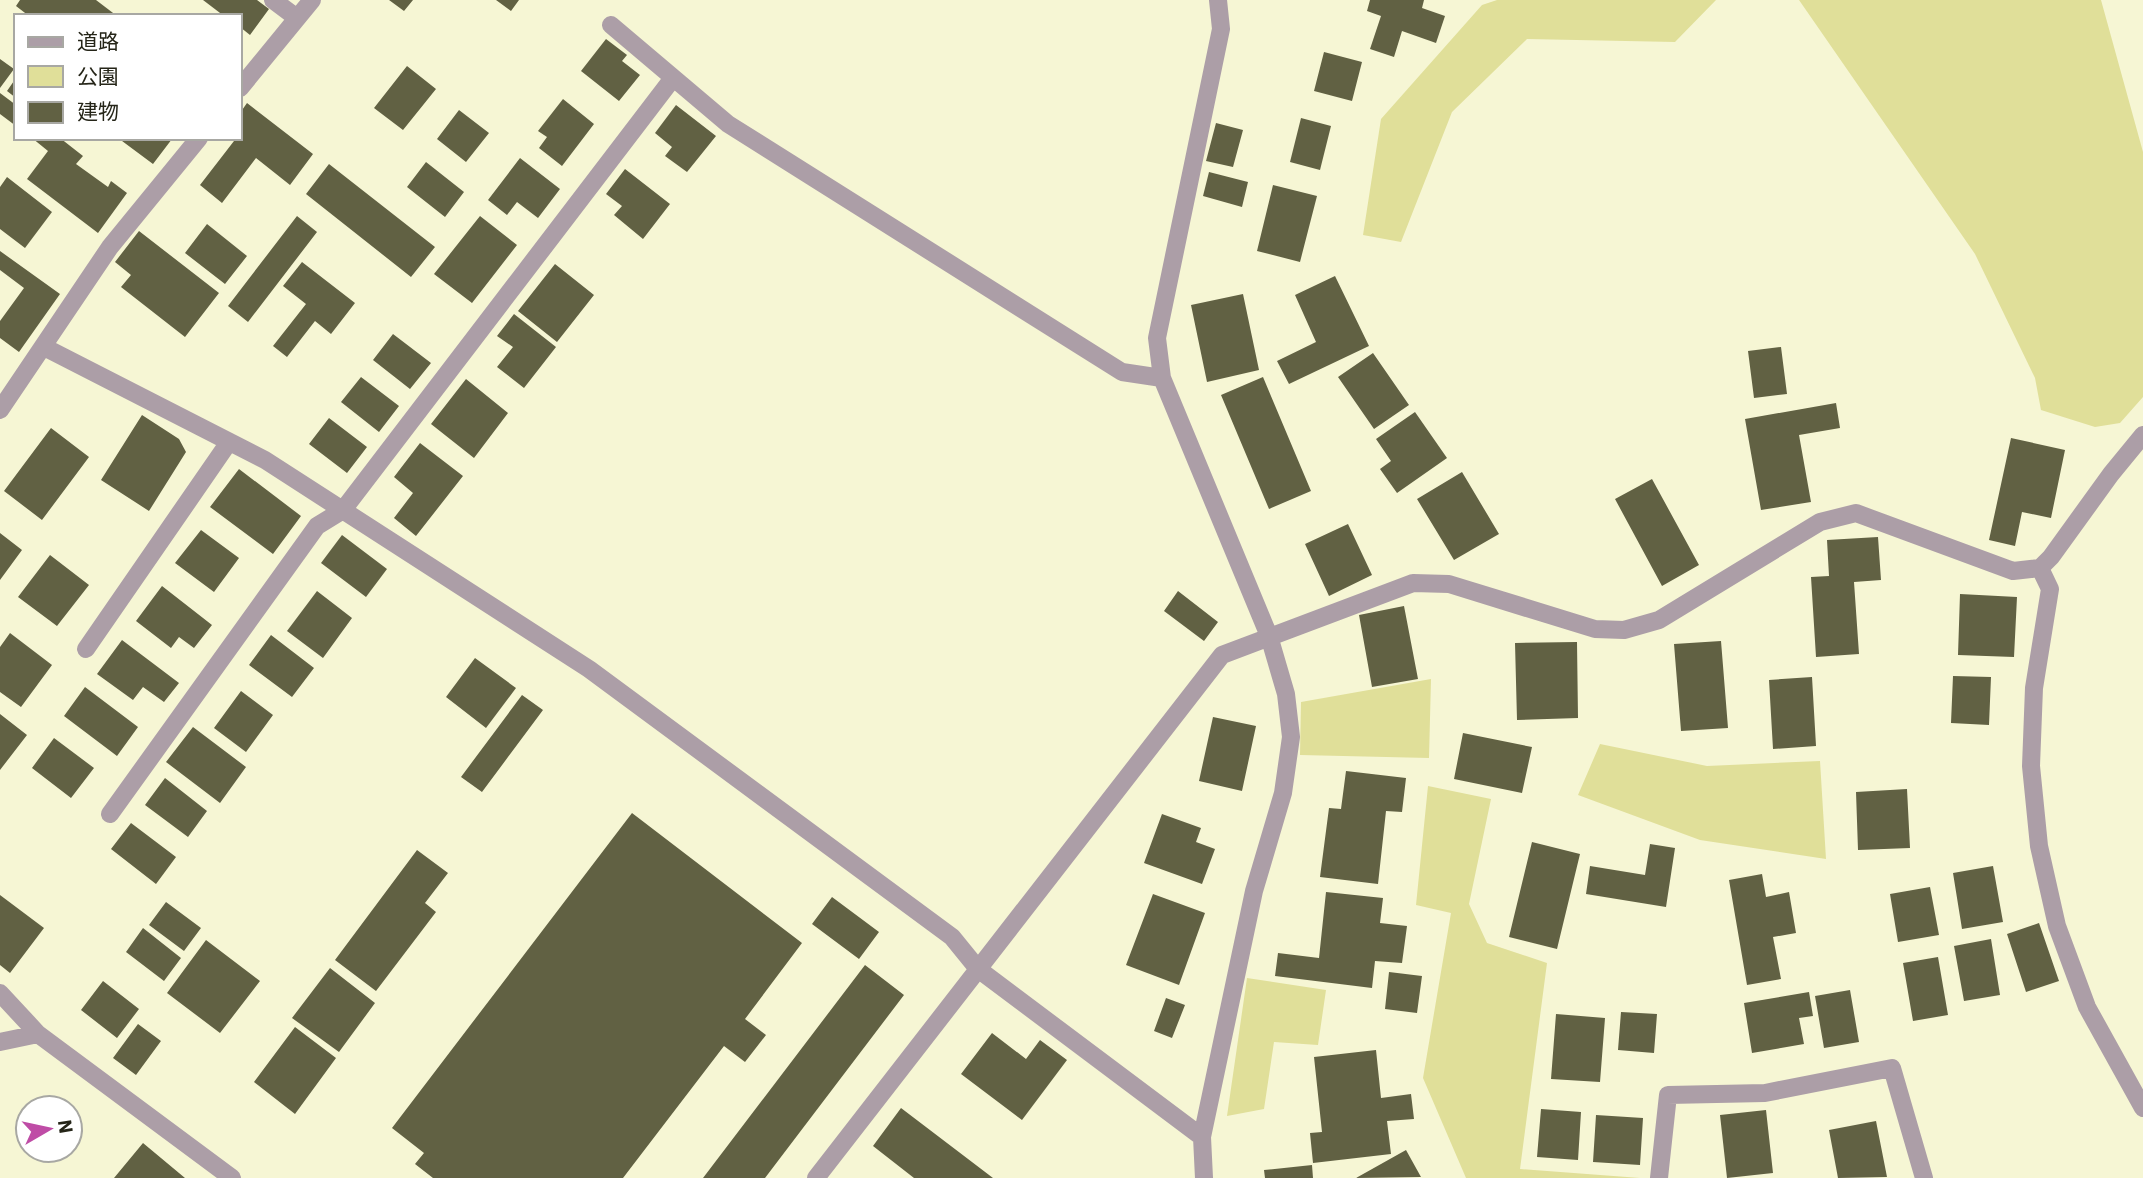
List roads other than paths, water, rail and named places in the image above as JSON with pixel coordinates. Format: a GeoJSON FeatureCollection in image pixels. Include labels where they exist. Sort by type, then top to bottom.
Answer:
{"type":"FeatureCollection","features":[{"type":"Feature","properties":{"kind":"street"},"geometry":{"type":"LineString","coordinates":[[273,0],[297,18]]}},
{"type":"Feature","properties":{"kind":"street"},"geometry":{"type":"LineString","coordinates":[[242,86],[312,0]]}},
{"type":"Feature","properties":{"kind":"street"},"geometry":{"type":"LineString","coordinates":[[1204,1178],[1202,1137],[1254,891],[1283,793],[1291,737],[1286,694],[1269,636],[1162,378],[1157,338],[1221,29],[1219,0]]}},
{"type":"Feature","properties":{"kind":"street"},"geometry":{"type":"LineString","coordinates":[[611,25],[728,124],[1122,372],[1162,378]]}},
{"type":"Feature","properties":{"kind":"street"},"geometry":{"type":"LineString","coordinates":[[110,814],[317,526],[344,510],[673,78]]}},
{"type":"Feature","properties":{"kind":"street"},"geometry":{"type":"LineString","coordinates":[[0,410],[110,247],[197,140]]}},
{"type":"Feature","properties":{"kind":"street"},"geometry":{"type":"LineString","coordinates":[[44,347],[265,460],[589,669],[952,937],[978,969],[1202,1137]]}},
{"type":"Feature","properties":{"kind":"street"},"geometry":{"type":"LineString","coordinates":[[816,1178],[1223,655],[1413,583],[1449,584],[1595,629],[1624,630],[1659,621],[1820,522],[1856,513],[2013,571],[2040,568],[2143,435]]}},
{"type":"Feature","properties":{"kind":"street"},"geometry":{"type":"LineString","coordinates":[[86,649],[229,442]]}},
{"type":"Feature","properties":{"kind":"street"},"geometry":{"type":"LineString","coordinates":[[2040,568],[2050,589],[2034,688],[2031,766],[2039,846],[2057,926],[2087,1007],[2143,1108]]}},
{"type":"Feature","properties":{"kind":"street"},"geometry":{"type":"LineString","coordinates":[[0,993],[38,1034],[232,1178]]}},
{"type":"Feature","properties":{"kind":"street"},"geometry":{"type":"LineString","coordinates":[[0,1042],[38,1034]]}},
{"type":"Feature","properties":{"kind":"street"},"geometry":{"type":"LineString","coordinates":[[1659,1178],[1668,1095],[1765,1093],[1892,1068],[1924,1178]]}}]}
